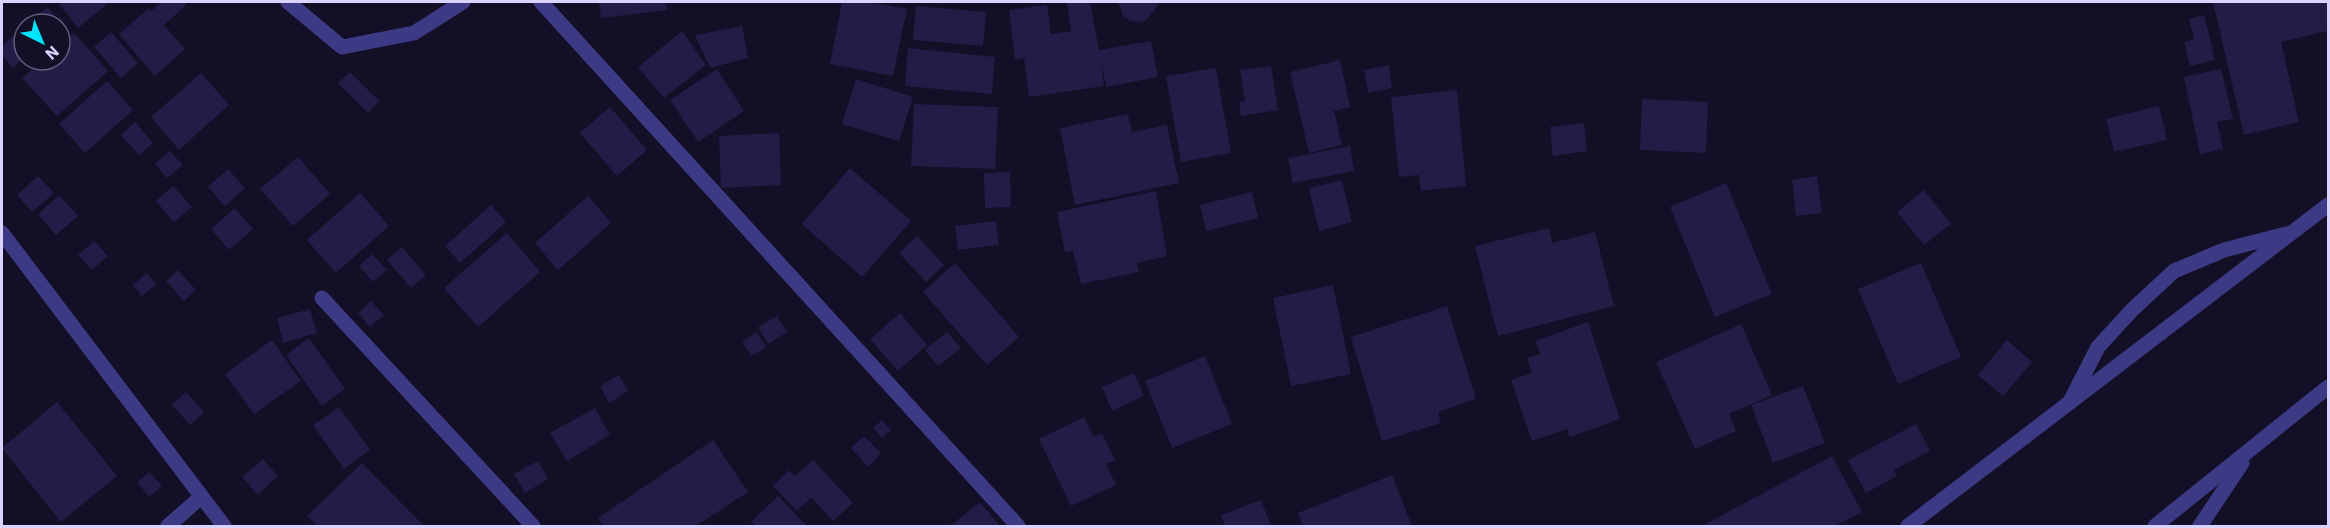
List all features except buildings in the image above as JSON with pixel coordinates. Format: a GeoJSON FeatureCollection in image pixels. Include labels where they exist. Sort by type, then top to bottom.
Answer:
{"type":"FeatureCollection","features":[{"type":"Feature","properties":{"kind":"street"},"geometry":{"type":"LineString","coordinates":[[288,2],[342,47],[414,33],[463,2]]}},
{"type":"Feature","properties":{"kind":"street"},"geometry":{"type":"LineString","coordinates":[[541,2],[1018,526]]}},
{"type":"Feature","properties":{"kind":"street"},"geometry":{"type":"LineString","coordinates":[[1908,526],[2328,205]]}},
{"type":"Feature","properties":{"kind":"street"},"geometry":{"type":"LineString","coordinates":[[2069,405],[2098,347],[2132,310],[2174,271],[2224,250],[2294,232]]}},
{"type":"Feature","properties":{"kind":"street"},"geometry":{"type":"LineString","coordinates":[[2,234],[224,526]]}},
{"type":"Feature","properties":{"kind":"street"},"geometry":{"type":"LineString","coordinates":[[322,298],[533,526]]}},
{"type":"Feature","properties":{"kind":"street"},"geometry":{"type":"LineString","coordinates":[[2155,526],[2328,387]]}},
{"type":"Feature","properties":{"kind":"street"},"geometry":{"type":"LineString","coordinates":[[2200,526],[2250,450]]}},
{"type":"Feature","properties":{"kind":"street"},"geometry":{"type":"LineString","coordinates":[[168,526],[201,497]]}}]}
